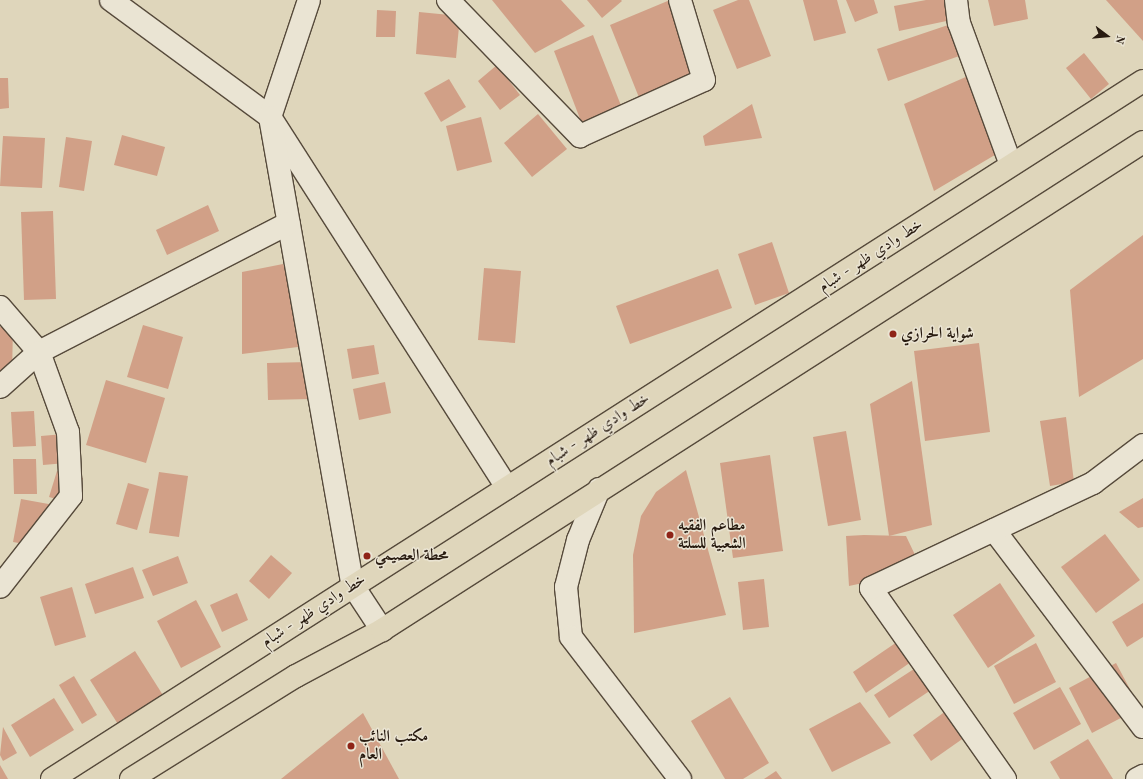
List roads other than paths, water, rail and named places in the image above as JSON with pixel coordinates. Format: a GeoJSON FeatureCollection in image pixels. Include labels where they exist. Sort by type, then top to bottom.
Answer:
{"type":"FeatureCollection","features":[{"type":"Feature","properties":{"kind":"main road","name":"خط وادي ظهر - شبام"},"geometry":{"type":"LineString","coordinates":[[52,779],[1143,81]]}},
{"type":"Feature","properties":{"kind":"main road"},"geometry":{"type":"LineString","coordinates":[[131,779],[296,676],[382,630],[599,489],[1143,142]]}},
{"type":"Feature","properties":{"kind":"street"},"geometry":{"type":"LineString","coordinates":[[111,0],[270,117],[507,488]]}},
{"type":"Feature","properties":{"kind":"street"},"geometry":{"type":"LineString","coordinates":[[309,0],[270,117],[353,586],[382,630]]}},
{"type":"Feature","properties":{"kind":"street"},"geometry":{"type":"LineString","coordinates":[[448,0],[580,136],[704,80],[680,0]]}},
{"type":"Feature","properties":{"kind":"street"},"geometry":{"type":"LineString","coordinates":[[956,0],[959,23],[1012,165]]}},
{"type":"Feature","properties":{"kind":"street"},"geometry":{"type":"LineString","coordinates":[[0,387],[39,352],[289,223]]}},
{"type":"Feature","properties":{"kind":"street"},"geometry":{"type":"LineString","coordinates":[[0,307],[39,352],[68,432],[71,496],[0,587]]}},
{"type":"Feature","properties":{"kind":"street"},"geometry":{"type":"LineString","coordinates":[[1005,779],[871,588],[1093,483],[1143,446]]}},
{"type":"Feature","properties":{"kind":"street"},"geometry":{"type":"LineString","coordinates":[[599,489],[578,540],[566,587],[571,637],[680,779]]}},
{"type":"Feature","properties":{"kind":"street"},"geometry":{"type":"LineString","coordinates":[[994,530],[1143,726]]}},
{"type":"Feature","properties":{"kind":"street"},"geometry":{"type":"LineString","coordinates":[[1137,779],[1143,776]]}},
{"type":"Feature","properties":{"kind":"place","name":"شواية الحرازي"},"geometry":{"type":"Point","coordinates":[893,334]}},
{"type":"Feature","properties":{"kind":"place","name":"مطاعم الفقيه الشعبية للسلتة"},"geometry":{"type":"Point","coordinates":[670,535]}},
{"type":"Feature","properties":{"kind":"place","name":"محطة العصيمي"},"geometry":{"type":"Point","coordinates":[367,556]}},
{"type":"Feature","properties":{"kind":"place","name":"مكتب النائب العام"},"geometry":{"type":"Point","coordinates":[351,746]}}]}
